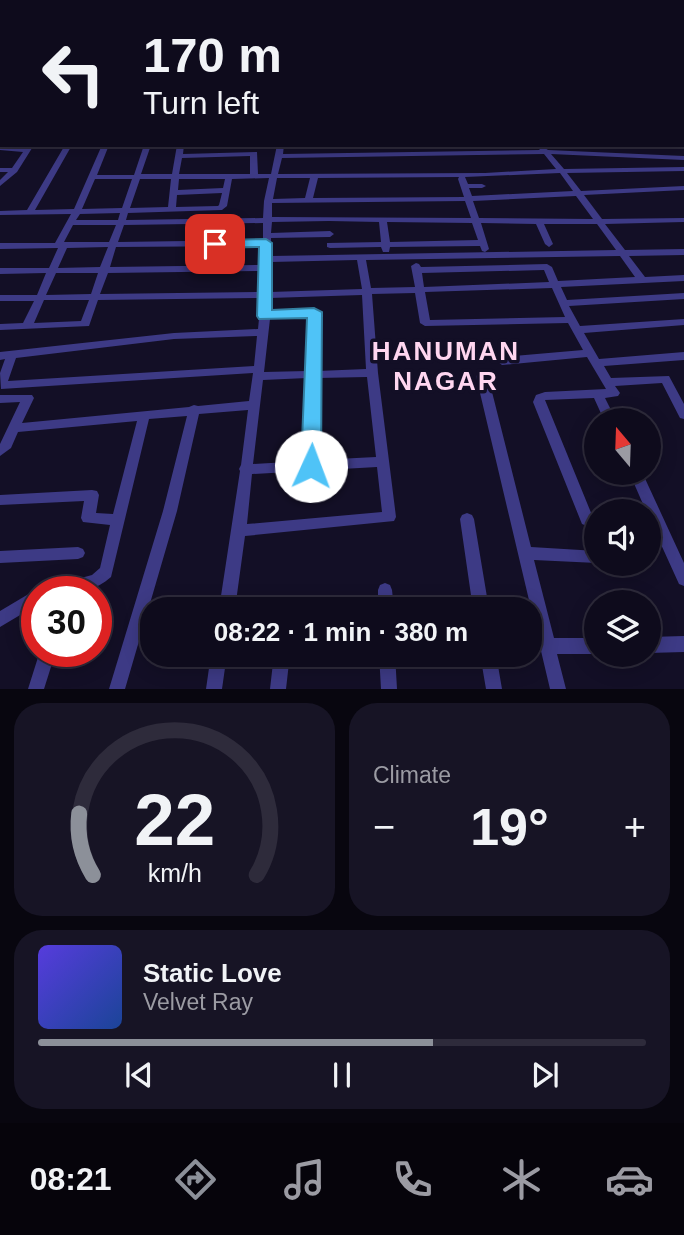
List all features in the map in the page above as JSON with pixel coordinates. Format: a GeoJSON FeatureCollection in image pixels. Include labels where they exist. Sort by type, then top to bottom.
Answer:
{"type":"FeatureCollection","features":[{"type":"Feature","properties":{"kind":"street"},"geometry":{"type":"LineString","coordinates":[[30,212],[68,147]]}},
{"type":"Feature","properties":{"kind":"street"},"geometry":{"type":"LineString","coordinates":[[27,326],[105,147]]}},
{"type":"Feature","properties":{"kind":"street"},"geometry":{"type":"LineString","coordinates":[[79,346],[147,147]]}},
{"type":"Feature","properties":{"kind":"street"},"geometry":{"type":"LineString","coordinates":[[172,210],[180,147]]}},
{"type":"Feature","properties":{"kind":"street"},"geometry":{"type":"LineString","coordinates":[[351,147],[351,156]]}},
{"type":"Feature","properties":{"kind":"street"},"geometry":{"type":"LineString","coordinates":[[0,148],[30,148]]}},
{"type":"Feature","properties":{"kind":"street"},"geometry":{"type":"LineString","coordinates":[[0,184],[30,148]]}},
{"type":"Feature","properties":{"kind":"street"},"geometry":{"type":"LineString","coordinates":[[542,148],[562,170],[642,280]]}},
{"type":"Feature","properties":{"kind":"street"},"geometry":{"type":"LineString","coordinates":[[229,597],[265,316],[268,201],[279,151],[351,156],[542,148],[684,158]]}},
{"type":"Feature","properties":{"kind":"street"},"geometry":{"type":"LineString","coordinates":[[178,156],[254,154],[254,175]]}},
{"type":"Feature","properties":{"kind":"street"},"geometry":{"type":"LineString","coordinates":[[92,177],[461,175],[562,170],[684,169]]}},
{"type":"Feature","properties":{"kind":"street"},"geometry":{"type":"LineString","coordinates":[[0,170],[14,170]]}},
{"type":"Feature","properties":{"kind":"street"},"geometry":{"type":"LineString","coordinates":[[70,223],[172,210],[222,207],[229,175]]}},
{"type":"Feature","properties":{"kind":"street"},"geometry":{"type":"LineString","coordinates":[[308,201],[315,175]]}},
{"type":"Feature","properties":{"kind":"street"},"geometry":{"type":"LineString","coordinates":[[461,175],[466,199],[492,268]]}},
{"type":"Feature","properties":{"kind":"street"},"geometry":{"type":"LineString","coordinates":[[464,185],[482,186]]}},
{"type":"Feature","properties":{"kind":"street"},"geometry":{"type":"LineString","coordinates":[[268,201],[466,199],[684,188]]}},
{"type":"Feature","properties":{"kind":"street"},"geometry":{"type":"LineString","coordinates":[[173,192],[226,190]]}},
{"type":"Feature","properties":{"kind":"street"},"geometry":{"type":"LineString","coordinates":[[0,213],[266,220],[684,220]]}},
{"type":"Feature","properties":{"kind":"street"},"geometry":{"type":"LineString","coordinates":[[329,219],[330,257]]}},
{"type":"Feature","properties":{"kind":"street"},"geometry":{"type":"LineString","coordinates":[[383,219],[386,257]]}},
{"type":"Feature","properties":{"kind":"street"},"geometry":{"type":"LineString","coordinates":[[538,220],[549,244]]}},
{"type":"Feature","properties":{"kind":"street"},"geometry":{"type":"LineString","coordinates":[[0,246],[114,245],[330,234]]}},
{"type":"Feature","properties":{"kind":"street"},"geometry":{"type":"LineString","coordinates":[[330,245],[483,243]]}},
{"type":"Feature","properties":{"kind":"street"},"geometry":{"type":"LineString","coordinates":[[0,271],[266,263],[330,257],[684,251]]}},
{"type":"Feature","properties":{"kind":"street"},"geometry":{"type":"LineString","coordinates":[[414,256],[425,323],[574,325],[684,322]]}},
{"type":"Feature","properties":{"kind":"street"},"geometry":{"type":"LineString","coordinates":[[239,531],[389,517],[372,373],[367,290],[361,257]]}},
{"type":"Feature","properties":{"kind":"street"},"geometry":{"type":"LineString","coordinates":[[417,270],[547,267],[562,303],[614,393],[540,398],[539,402],[584,513]]}},
{"type":"Feature","properties":{"kind":"street"},"geometry":{"type":"LineString","coordinates":[[0,298],[265,295],[684,278]]}},
{"type":"Feature","properties":{"kind":"street"},"geometry":{"type":"LineString","coordinates":[[562,303],[684,296]]}},
{"type":"Feature","properties":{"kind":"street"},"geometry":{"type":"LineString","coordinates":[[265,316],[314,312],[315,375],[311,466]]}},
{"type":"Feature","properties":{"kind":"street"},"geometry":{"type":"LineString","coordinates":[[0,327],[85,324]]}},
{"type":"Feature","properties":{"kind":"street"},"geometry":{"type":"LineString","coordinates":[[263,332],[174,336],[6,356],[1,386],[257,372],[315,375],[372,373]]}},
{"type":"Feature","properties":{"kind":"street"},"geometry":{"type":"LineString","coordinates":[[502,361],[684,356]]}},
{"type":"Feature","properties":{"kind":"street"},"geometry":{"type":"LineString","coordinates":[[482,376],[558,689]]}},
{"type":"Feature","properties":{"kind":"street"},"geometry":{"type":"LineString","coordinates":[[608,382],[665,379],[684,415]]}},
{"type":"Feature","properties":{"kind":"street"},"geometry":{"type":"LineString","coordinates":[[0,451],[7,445],[34,385]]}},
{"type":"Feature","properties":{"kind":"street"},"geometry":{"type":"LineString","coordinates":[[598,394],[604,408]]}},
{"type":"Feature","properties":{"kind":"street"},"geometry":{"type":"LineString","coordinates":[[0,399],[28,398]]}},
{"type":"Feature","properties":{"kind":"street"},"geometry":{"type":"LineString","coordinates":[[14,428],[253,405]]}},
{"type":"Feature","properties":{"kind":"street"},"geometry":{"type":"LineString","coordinates":[[117,689],[170,511],[194,409]]}},
{"type":"Feature","properties":{"kind":"street"},"geometry":{"type":"LineString","coordinates":[[103,576],[106,572],[144,415]]}},
{"type":"Feature","properties":{"kind":"street"},"geometry":{"type":"LineString","coordinates":[[245,469],[383,462]]}},
{"type":"Feature","properties":{"kind":"street"},"geometry":{"type":"LineString","coordinates":[[641,485],[684,579]]}},
{"type":"Feature","properties":{"kind":"street"},"geometry":{"type":"LineString","coordinates":[[0,500],[92,495],[88,518],[119,520]]}},
{"type":"Feature","properties":{"kind":"street"},"geometry":{"type":"LineString","coordinates":[[467,519],[479,597]]}},
{"type":"Feature","properties":{"kind":"street"},"geometry":{"type":"LineString","coordinates":[[0,558],[78,553]]}},
{"type":"Feature","properties":{"kind":"street"},"geometry":{"type":"LineString","coordinates":[[525,553],[584,556]]}},
{"type":"Feature","properties":{"kind":"street"},"geometry":{"type":"LineString","coordinates":[[385,590],[385,597]]}},
{"type":"Feature","properties":{"kind":"street"},"geometry":{"type":"LineString","coordinates":[[0,620],[21,606]]}},
{"type":"Feature","properties":{"kind":"street"},"geometry":{"type":"LineString","coordinates":[[661,645],[684,645]]}},
{"type":"Feature","properties":{"kind":"street"},"geometry":{"type":"LineString","coordinates":[[547,646],[584,646]]}},
{"type":"Feature","properties":{"kind":"street"},"geometry":{"type":"LineString","coordinates":[[36,689],[43,667]]}},
{"type":"Feature","properties":{"kind":"street"},"geometry":{"type":"LineString","coordinates":[[214,689],[217,667]]}},
{"type":"Feature","properties":{"kind":"street"},"geometry":{"type":"LineString","coordinates":[[278,689],[281,667]]}},
{"type":"Feature","properties":{"kind":"street"},"geometry":{"type":"LineString","coordinates":[[388,667],[389,689]]}},
{"type":"Feature","properties":{"kind":"street"},"geometry":{"type":"LineString","coordinates":[[490,667],[494,689]]}},
{"type":"Feature","properties":{"kind":"district","name":"HANUMAN NAGAR"},"geometry":{"type":"Point","coordinates":[446,366]}},
{"type":"Feature","properties":{"kind":"route"},"geometry":{"type":"LineString","coordinates":[[215,244],[266,243],[265,316],[314,312],[315,375],[311,466]]}}]}
